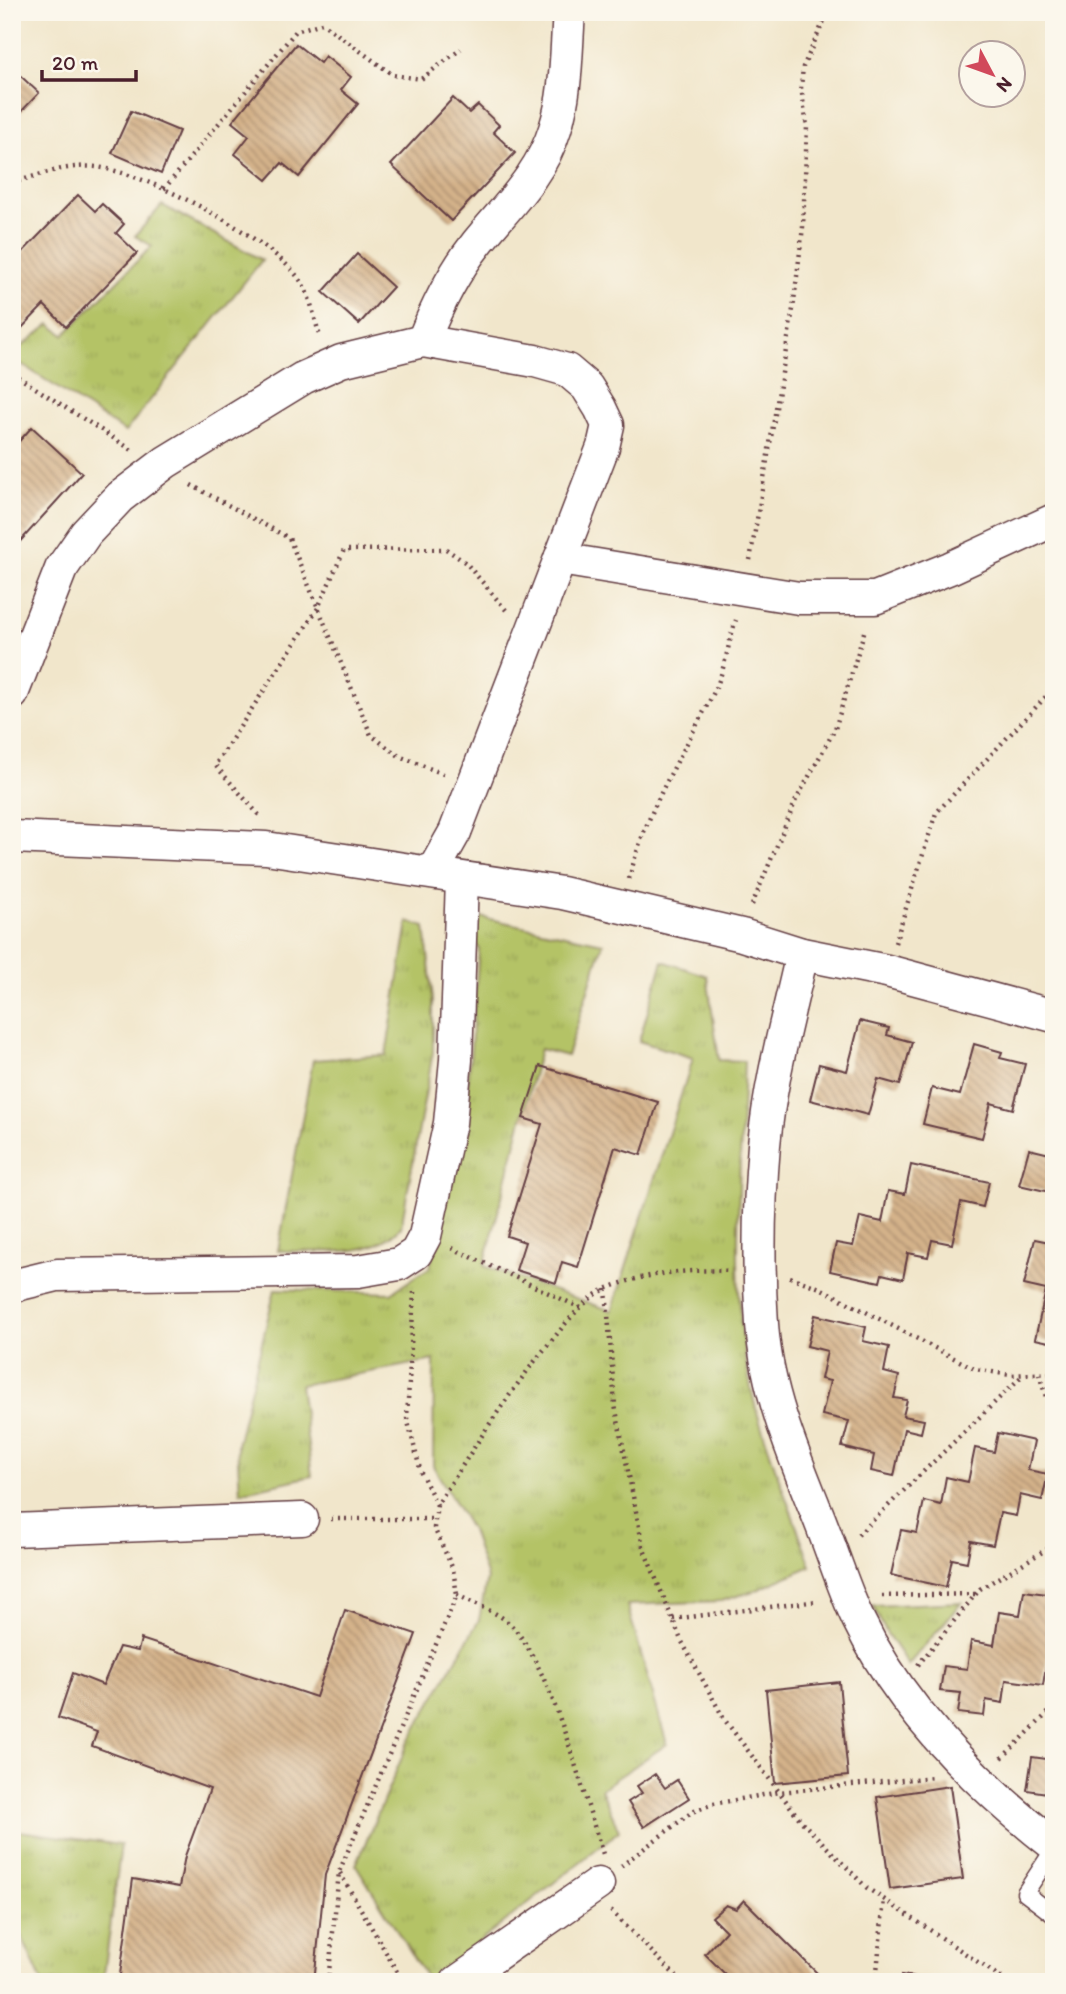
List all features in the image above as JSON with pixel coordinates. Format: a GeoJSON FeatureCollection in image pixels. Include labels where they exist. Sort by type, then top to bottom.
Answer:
{"type":"FeatureCollection","features":[{"type":"Feature","properties":{"kind":"street"},"geometry":{"type":"LineString","coordinates":[[423,341],[439,302],[455,274],[522,192],[555,132],[562,106],[569,12]]}},
{"type":"Feature","properties":{"kind":"street"},"geometry":{"type":"LineString","coordinates":[[12,694],[61,569],[86,533],[120,497],[159,467],[303,378],[330,366],[391,347],[423,341],[535,361],[567,370],[587,387],[608,425],[603,447],[455,832],[447,875],[456,1060],[450,1123],[420,1244],[399,1264],[358,1271],[57,1275],[12,1286]]}},
{"type":"Feature","properties":{"kind":"street"},"geometry":{"type":"LineString","coordinates":[[560,559],[799,598],[875,598],[950,568],[1054,520]]}},
{"type":"Feature","properties":{"kind":"street"},"geometry":{"type":"LineString","coordinates":[[12,837],[266,848],[562,893],[742,935],[802,954],[887,971],[1054,1016]]}},
{"type":"Feature","properties":{"kind":"street"},"geometry":{"type":"LineString","coordinates":[[802,954],[774,1077],[764,1144],[762,1326],[771,1378],[787,1440],[859,1619],[900,1687],[929,1727],[975,1777],[1054,1847]]}},
{"type":"Feature","properties":{"kind":"street"},"geometry":{"type":"LineString","coordinates":[[12,1530],[302,1519]]}},
{"type":"Feature","properties":{"kind":"street"},"geometry":{"type":"LineString","coordinates":[[457,1982],[599,1883]]}},
{"type":"Feature","properties":{"kind":"lane"},"geometry":{"type":"LineString","coordinates":[[1054,1847],[1024,1893],[1054,1915]]}},
{"type":"Feature","properties":{"kind":"path"},"geometry":{"type":"LineString","coordinates":[[622,907],[640,834],[677,757],[715,690],[745,591],[793,309],[801,241],[807,126],[801,88],[803,67],[828,12]]}},
{"type":"Feature","properties":{"kind":"path"},"geometry":{"type":"LineString","coordinates":[[164,189],[296,31],[322,23],[393,75],[421,79],[461,49]]}},
{"type":"Feature","properties":{"kind":"path"},"geometry":{"type":"LineString","coordinates":[[12,183],[60,168],[97,167],[164,189],[249,234],[282,258],[303,283],[330,366]]}},
{"type":"Feature","properties":{"kind":"path"},"geometry":{"type":"LineString","coordinates":[[12,373],[159,467],[289,538],[371,735],[399,756],[472,786]]}},
{"type":"Feature","properties":{"kind":"path"},"geometry":{"type":"LineString","coordinates":[[266,848],[270,828],[215,765],[318,608],[344,550],[446,548],[466,563],[530,637]]}},
{"type":"Feature","properties":{"kind":"path"},"geometry":{"type":"LineString","coordinates":[[742,935],[762,876],[796,800],[835,729],[875,598]]}},
{"type":"Feature","properties":{"kind":"path"},"geometry":{"type":"LineString","coordinates":[[887,971],[936,813],[1054,688]]}},
{"type":"Feature","properties":{"kind":"path"},"geometry":{"type":"LineString","coordinates":[[437,1505],[421,1473],[407,1418],[420,1244],[582,1308]]}},
{"type":"Feature","properties":{"kind":"path"},"geometry":{"type":"LineString","coordinates":[[328,1982],[339,1872],[457,1595],[453,1569],[434,1528],[437,1505],[514,1385],[582,1308],[606,1288],[659,1275],[701,1270],[762,1272],[788,1277],[820,1289],[975,1369],[1023,1375],[1054,1373]]}},
{"type":"Feature","properties":{"kind":"path"},"geometry":{"type":"LineString","coordinates":[[606,1288],[615,1405],[641,1534],[673,1619],[724,1719],[802,1822],[867,1888],[1008,1982]]}},
{"type":"Feature","properties":{"kind":"path"},"geometry":{"type":"LineString","coordinates":[[1040,1374],[1054,1423]]}},
{"type":"Feature","properties":{"kind":"path"},"geometry":{"type":"LineString","coordinates":[[835,1557],[1023,1375]]}},
{"type":"Feature","properties":{"kind":"path"},"geometry":{"type":"LineString","coordinates":[[302,1519],[435,1519]]}},
{"type":"Feature","properties":{"kind":"path"},"geometry":{"type":"LineString","coordinates":[[900,1687],[976,1594],[1054,1545]]}},
{"type":"Feature","properties":{"kind":"path"},"geometry":{"type":"LineString","coordinates":[[673,1619],[850,1597],[976,1594]]}},
{"type":"Feature","properties":{"kind":"path"},"geometry":{"type":"LineString","coordinates":[[457,1595],[506,1620],[523,1638],[542,1674],[599,1883],[682,1982]]}},
{"type":"Feature","properties":{"kind":"path"},"geometry":{"type":"LineString","coordinates":[[599,1883],[692,1812],[713,1804],[780,1792],[975,1777],[1054,1707]]}},
{"type":"Feature","properties":{"kind":"path"},"geometry":{"type":"LineString","coordinates":[[339,1872],[403,1982]]}},
{"type":"Feature","properties":{"kind":"path"},"geometry":{"type":"LineString","coordinates":[[876,1982],[884,1899]]}},
{"type":"Feature","properties":{"kind":"green space"},"geometry":{"type":"Polygon","coordinates":[[[162,205],[262,260],[125,432],[12,358],[12,354],[50,324],[64,335],[152,246],[135,236],[162,205]]]}},
{"type":"Feature","properties":{"kind":"green space"},"geometry":{"type":"Polygon","coordinates":[[[480,917],[603,943],[567,1056],[540,1049],[484,1266],[612,1311],[693,1058],[639,1041],[663,961],[707,976],[719,1060],[744,1061],[738,1278],[746,1364],[767,1445],[811,1566],[757,1590],[721,1601],[627,1605],[667,1744],[601,1789],[619,1831],[429,1982],[356,1865],[409,1741],[479,1620],[487,1578],[471,1530],[433,1466],[434,1360],[300,1385],[312,1476],[240,1492],[237,1445],[275,1289],[391,1293],[430,1267],[464,1132],[479,950],[472,931],[480,917]]]}},
{"type":"Feature","properties":{"kind":"green space"},"geometry":{"type":"Polygon","coordinates":[[[408,922],[425,927],[433,1000],[433,1052],[401,1227],[375,1245],[360,1249],[327,1252],[278,1251],[313,1060],[386,1055],[408,922]]]}},
{"type":"Feature","properties":{"kind":"green space"},"geometry":{"type":"Polygon","coordinates":[[[962,1602],[908,1665],[873,1606],[962,1602]]]}},
{"type":"Feature","properties":{"kind":"green space"},"geometry":{"type":"Polygon","coordinates":[[[12,1830],[121,1845],[103,1982],[42,1982],[12,1915],[12,1830]]]}},
{"type":"Feature","properties":{"kind":"building"},"geometry":{"type":"Polygon","coordinates":[[[296,44],[320,63],[325,56],[351,77],[341,90],[358,104],[299,177],[282,163],[267,180],[235,154],[249,136],[232,122],[296,44]]]}},
{"type":"Feature","properties":{"kind":"building"},"geometry":{"type":"Polygon","coordinates":[[[12,68],[39,93],[18,115],[12,110],[12,68]]]}},
{"type":"Feature","properties":{"kind":"building"},"geometry":{"type":"Polygon","coordinates":[[[453,98],[469,113],[478,105],[499,125],[493,132],[515,153],[451,221],[391,165],[453,98]]]}},
{"type":"Feature","properties":{"kind":"building"},"geometry":{"type":"Polygon","coordinates":[[[131,111],[179,131],[161,174],[112,153],[131,111]]]}},
{"type":"Feature","properties":{"kind":"building"},"geometry":{"type":"Polygon","coordinates":[[[78,195],[95,211],[102,204],[124,224],[116,233],[137,253],[66,327],[44,305],[14,336],[12,278],[17,273],[12,263],[78,195]]]}},
{"type":"Feature","properties":{"kind":"building"},"geometry":{"type":"Polygon","coordinates":[[[357,254],[393,287],[359,324],[323,292],[357,254]]]}},
{"type":"Feature","properties":{"kind":"building"},"geometry":{"type":"Polygon","coordinates":[[[32,427],[82,473],[16,546],[12,543],[12,449],[32,427]]]}},
{"type":"Feature","properties":{"kind":"building"},"geometry":{"type":"Polygon","coordinates":[[[860,1021],[889,1028],[887,1035],[912,1042],[900,1085],[878,1079],[868,1115],[810,1100],[819,1064],[847,1071],[860,1021]]]}},
{"type":"Feature","properties":{"kind":"building"},"geometry":{"type":"Polygon","coordinates":[[[974,1044],[1002,1052],[1000,1058],[1025,1064],[1013,1109],[991,1103],[982,1138],[923,1124],[932,1088],[960,1095],[974,1044]]]}},
{"type":"Feature","properties":{"kind":"building"},"geometry":{"type":"Polygon","coordinates":[[[540,1066],[658,1102],[641,1155],[615,1147],[578,1267],[562,1262],[556,1283],[516,1270],[525,1242],[507,1236],[542,1124],[523,1118],[540,1066]]]}},
{"type":"Feature","properties":{"kind":"building"},"geometry":{"type":"Polygon","coordinates":[[[1029,1149],[1054,1155],[1054,1193],[1019,1185],[1029,1149]]]}},
{"type":"Feature","properties":{"kind":"building"},"geometry":{"type":"Polygon","coordinates":[[[911,1165],[989,1182],[983,1207],[961,1202],[952,1244],[932,1240],[928,1257],[908,1253],[903,1279],[882,1274],[880,1282],[830,1271],[836,1243],[853,1246],[860,1217],[882,1222],[888,1191],[905,1194],[911,1165]]]}},
{"type":"Feature","properties":{"kind":"building"},"geometry":{"type":"Polygon","coordinates":[[[1035,1239],[1054,1243],[1054,1343],[1035,1339],[1046,1290],[1024,1285],[1035,1239]]]}},
{"type":"Feature","properties":{"kind":"building"},"geometry":{"type":"Polygon","coordinates":[[[815,1315],[866,1327],[863,1341],[889,1347],[884,1372],[899,1376],[894,1398],[907,1400],[903,1416],[924,1420],[921,1433],[904,1429],[894,1476],[871,1471],[874,1455],[842,1447],[849,1421],[822,1415],[830,1381],[821,1379],[827,1351],[807,1346],[815,1315]]]}},
{"type":"Feature","properties":{"kind":"building"},"geometry":{"type":"Polygon","coordinates":[[[998,1433],[1034,1441],[1028,1470],[1048,1474],[1042,1500],[1020,1495],[1016,1516],[1000,1513],[993,1545],[971,1541],[967,1562],[952,1559],[946,1587],[891,1575],[901,1530],[917,1533],[924,1501],[941,1505],[946,1477],[968,1482],[975,1448],[994,1452],[998,1433]]]}},
{"type":"Feature","properties":{"kind":"building"},"geometry":{"type":"Polygon","coordinates":[[[1024,1591],[1054,1595],[1054,1650],[1049,1649],[1043,1685],[1006,1680],[1003,1703],[986,1700],[984,1716],[958,1713],[961,1693],[940,1691],[944,1666],[967,1669],[971,1641],[994,1645],[999,1612],[1020,1615],[1024,1591]]]}},
{"type":"Feature","properties":{"kind":"building"},"geometry":{"type":"Polygon","coordinates":[[[345,1610],[416,1634],[325,1875],[314,1982],[119,1982],[133,1879],[179,1887],[185,1856],[210,1789],[92,1746],[97,1732],[58,1718],[73,1673],[103,1685],[119,1647],[138,1651],[141,1639],[316,1697],[345,1610]]]}},
{"type":"Feature","properties":{"kind":"building"},"geometry":{"type":"Polygon","coordinates":[[[839,1682],[848,1776],[775,1783],[766,1690],[839,1682]]]}},
{"type":"Feature","properties":{"kind":"building"},"geometry":{"type":"Polygon","coordinates":[[[1032,1757],[1054,1760],[1054,1794],[1027,1790],[1032,1757]]]}},
{"type":"Feature","properties":{"kind":"building"},"geometry":{"type":"Polygon","coordinates":[[[655,1774],[665,1788],[677,1780],[689,1798],[644,1827],[628,1802],[642,1793],[637,1786],[655,1774]]]}},
{"type":"Feature","properties":{"kind":"building"},"geometry":{"type":"Polygon","coordinates":[[[950,1786],[963,1879],[890,1889],[877,1797],[950,1786]]]}},
{"type":"Feature","properties":{"kind":"building"},"geometry":{"type":"Polygon","coordinates":[[[744,1900],[826,1982],[733,1982],[705,1954],[726,1931],[712,1917],[726,1905],[736,1909],[744,1900]]]}},
{"type":"Feature","properties":{"kind":"building"},"geometry":{"type":"Polygon","coordinates":[[[902,1975],[937,1980],[937,1982],[901,1982],[902,1975]]]}}]}
